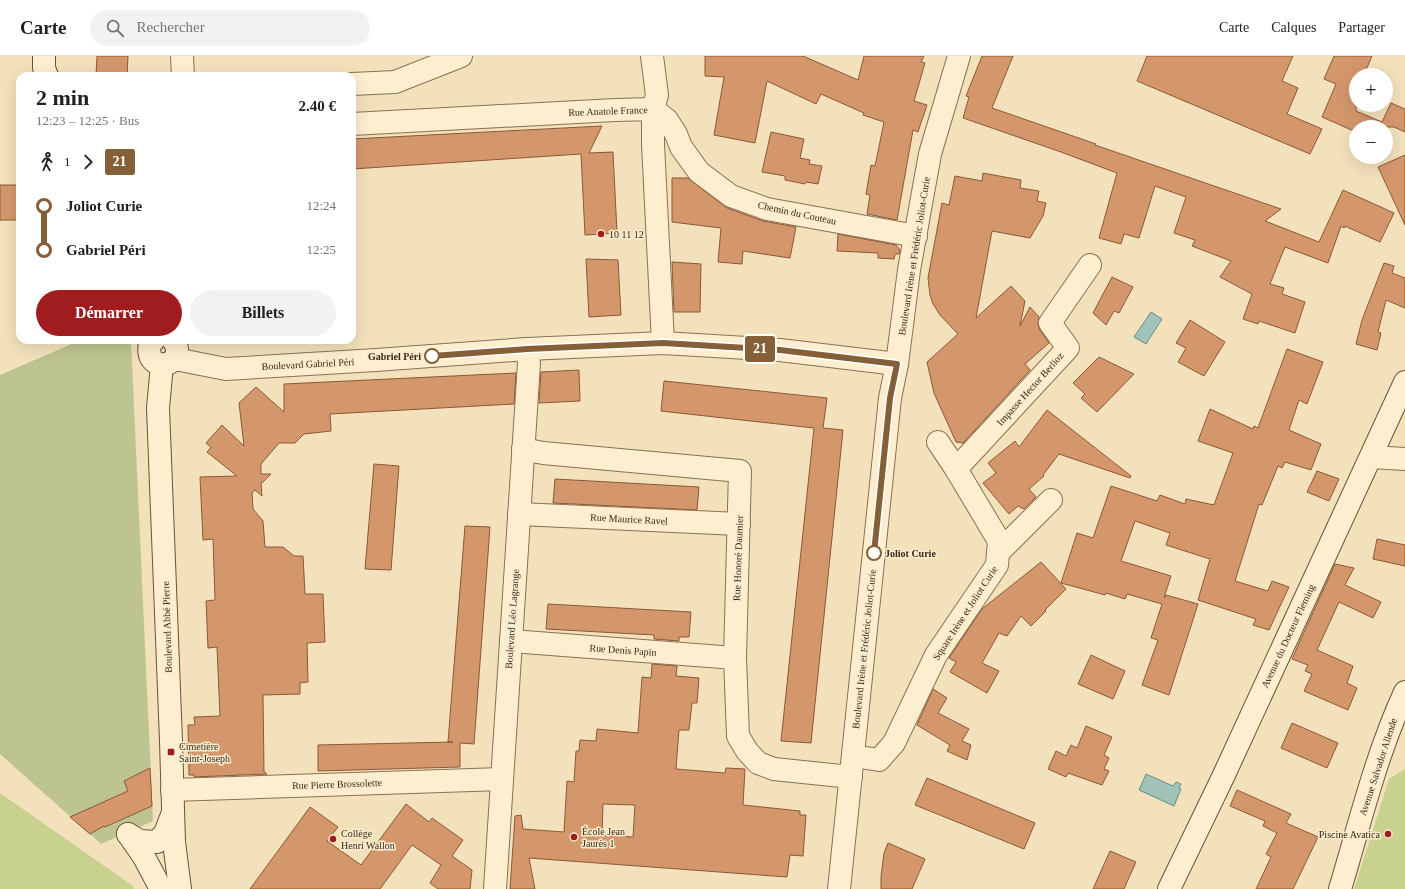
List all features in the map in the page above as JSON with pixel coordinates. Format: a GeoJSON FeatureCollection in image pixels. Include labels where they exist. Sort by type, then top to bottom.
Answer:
{"type":"FeatureCollection","features":[{"type":"Feature","properties":{"kind":"street"},"geometry":{"type":"LineString","coordinates":[[44,56],[46,72]]}},
{"type":"Feature","properties":{"kind":"street"},"geometry":{"type":"LineString","coordinates":[[182,56],[183,72]]}},
{"type":"Feature","properties":{"kind":"street"},"geometry":{"type":"LineString","coordinates":[[356,84],[395,82],[461,56]]}},
{"type":"Feature","properties":{"kind":"street"},"geometry":{"type":"LineString","coordinates":[[652,56],[657,95],[653,109]]}},
{"type":"Feature","properties":{"kind":"street","name":"Boulevard Irène et Frédéric Joliot-Curie"},"geometry":{"type":"LineString","coordinates":[[839,889],[890,398],[897,364],[909,270],[930,154],[959,56]]}},
{"type":"Feature","properties":{"kind":"street","name":"Rue Anatole France"},"geometry":{"type":"LineString","coordinates":[[356,124],[653,109],[653,144],[663,343]]}},
{"type":"Feature","properties":{"kind":"street","name":"Chemin du Couteau"},"geometry":{"type":"LineString","coordinates":[[653,109],[667,120],[676,134],[681,147],[699,172],[732,196],[767,209],[916,236]]}},
{"type":"Feature","properties":{"kind":"street","name":"Impasse Hector Berlioz"},"geometry":{"type":"LineString","coordinates":[[956,470],[1068,348],[1050,323],[1090,265]]}},
{"type":"Feature","properties":{"kind":"street","name":"Boulevard Gabriel Péri"},"geometry":{"type":"LineString","coordinates":[[170,355],[226,368],[376,360],[527,349],[663,343],[780,350],[897,364]]}},
{"type":"Feature","properties":{"kind":"street"},"geometry":{"type":"LineString","coordinates":[[150,344],[148,352],[153,362],[170,355]]}},
{"type":"Feature","properties":{"kind":"street","name":"Boulevard Léo Lagrange"},"geometry":{"type":"LineString","coordinates":[[495,889],[529,363],[527,349]]}},
{"type":"Feature","properties":{"kind":"street","name":"Boulevard Abbé Pierre"},"geometry":{"type":"LineString","coordinates":[[170,355],[158,408],[174,842],[180,889]]}},
{"type":"Feature","properties":{"kind":"street","name":"Avenue du Docteur Fleming"},"geometry":{"type":"LineString","coordinates":[[1168,889],[1223,777],[1405,382]]}},
{"type":"Feature","properties":{"kind":"street","name":"Square Irène et Joliot Curie"},"geometry":{"type":"LineString","coordinates":[[853,756],[879,760],[894,743],[936,655],[997,564],[999,541],[938,442]]}},
{"type":"Feature","properties":{"kind":"street","name":"Rue Honoré Daumier"},"geometry":{"type":"LineString","coordinates":[[523,449],[543,453],[740,471],[735,658],[738,736],[747,751],[758,763],[774,769],[851,777]]}},
{"type":"Feature","properties":{"kind":"street"},"geometry":{"type":"LineString","coordinates":[[1371,456],[1405,459]]}},
{"type":"Feature","properties":{"kind":"street"},"geometry":{"type":"LineString","coordinates":[[998,553],[1051,500]]}},
{"type":"Feature","properties":{"kind":"street","name":"Rue Maurice Ravel"},"geometry":{"type":"LineString","coordinates":[[519,514],[739,524]]}},
{"type":"Feature","properties":{"kind":"street","name":"Rue Denis Papin"},"geometry":{"type":"LineString","coordinates":[[511,641],[735,658]]}},
{"type":"Feature","properties":{"kind":"street","name":"Avenue Salvador Allende"},"geometry":{"type":"LineString","coordinates":[[1340,889],[1383,746],[1392,719],[1405,692]]}},
{"type":"Feature","properties":{"kind":"street","name":"Rue Pierre Brossolette"},"geometry":{"type":"LineString","coordinates":[[172,790],[502,779]]}},
{"type":"Feature","properties":{"kind":"street"},"geometry":{"type":"LineString","coordinates":[[161,889],[144,857],[128,834],[140,840],[158,842],[165,833],[173,813]]}},
{"type":"Feature","properties":{"kind":"green space"},"geometry":{"type":"Polygon","coordinates":[[[72,344],[131,344],[153,821],[101,844],[0,754],[0,375],[72,344]]]}},
{"type":"Feature","properties":{"kind":"green space","name":"Piscine Avatica"},"geometry":{"type":"Polygon","coordinates":[[[1405,769],[1405,889],[1354,889],[1389,779],[1405,769]]]}},
{"type":"Feature","properties":{"kind":"green space"},"geometry":{"type":"Polygon","coordinates":[[[0,793],[133,886],[134,889],[0,889],[0,793]]]}},
{"type":"Feature","properties":{"kind":"water"},"geometry":{"type":"Polygon","coordinates":[[[1151,312],[1162,319],[1146,344],[1134,337],[1151,312]]]}},
{"type":"Feature","properties":{"kind":"water"},"geometry":{"type":"Polygon","coordinates":[[[1146,774],[1173,786],[1176,782],[1181,784],[1179,788],[1181,789],[1174,806],[1139,790],[1146,774]]]}},
{"type":"Feature","properties":{"kind":"building"},"geometry":{"type":"Polygon","coordinates":[[[97,56],[128,56],[127,72],[96,72],[97,56]]]}},
{"type":"Feature","properties":{"kind":"building"},"geometry":{"type":"Polygon","coordinates":[[[705,56],[803,56],[858,80],[864,56],[924,56],[921,62],[925,63],[914,101],[927,105],[918,132],[913,130],[897,220],[867,214],[870,195],[866,194],[871,165],[875,166],[884,122],[863,115],[864,113],[821,94],[816,104],[767,81],[755,143],[714,135],[724,77],[705,76],[705,56]]]}},
{"type":"Feature","properties":{"kind":"building"},"geometry":{"type":"Polygon","coordinates":[[[982,56],[1013,56],[992,108],[1281,209],[1265,221],[1319,242],[1343,190],[1394,213],[1380,242],[1345,226],[1344,228],[1341,226],[1328,263],[1285,247],[1270,284],[1284,288],[1282,294],[1305,302],[1295,333],[1259,321],[1258,324],[1243,319],[1252,294],[1220,277],[1231,261],[1192,246],[1195,240],[1174,233],[1186,197],[1155,186],[1139,238],[1124,234],[1121,244],[1099,238],[1117,173],[963,118],[969,97],[966,96],[982,56]]]}},
{"type":"Feature","properties":{"kind":"building"},"geometry":{"type":"Polygon","coordinates":[[[1147,56],[1293,56],[1282,81],[1298,88],[1287,114],[1322,129],[1310,154],[1137,81],[1147,56]]]}},
{"type":"Feature","properties":{"kind":"building"},"geometry":{"type":"Polygon","coordinates":[[[1334,56],[1372,56],[1367,68],[1349,68],[1349,112],[1358,112],[1377,120],[1349,120],[1349,129],[1322,117],[1336,84],[1324,79],[1334,56]]]}},
{"type":"Feature","properties":{"kind":"building"},"geometry":{"type":"Polygon","coordinates":[[[1393,104],[1405,109],[1405,132],[1394,127],[1393,120],[1383,120],[1387,112],[1393,112],[1393,104]]]}},
{"type":"Feature","properties":{"kind":"building"},"geometry":{"type":"Polygon","coordinates":[[[602,126],[589,153],[613,152],[617,233],[585,235],[581,154],[356,169],[356,139],[602,126]]]}},
{"type":"Feature","properties":{"kind":"building"},"geometry":{"type":"Polygon","coordinates":[[[771,132],[804,139],[800,158],[810,160],[809,164],[822,166],[818,184],[806,182],[805,184],[785,180],[785,176],[762,172],[771,132]]]}},
{"type":"Feature","properties":{"kind":"building"},"geometry":{"type":"Polygon","coordinates":[[[1405,155],[1405,225],[1378,167],[1385,164],[1393,164],[1393,160],[1405,155]]]}},
{"type":"Feature","properties":{"kind":"building"},"geometry":{"type":"Polygon","coordinates":[[[983,173],[1021,180],[1020,188],[1039,191],[1037,201],[1046,203],[1043,216],[1030,238],[992,231],[976,318],[1011,286],[1025,301],[1020,326],[1030,307],[1039,317],[1038,324],[1040,330],[1049,343],[1025,364],[1030,370],[963,443],[956,442],[934,393],[927,362],[958,334],[940,315],[933,304],[930,295],[928,278],[942,203],[949,205],[955,176],[982,181],[983,173]]]}},
{"type":"Feature","properties":{"kind":"building"},"geometry":{"type":"Polygon","coordinates":[[[672,178],[688,178],[727,208],[763,221],[796,227],[790,258],[743,251],[742,264],[718,262],[721,228],[672,222],[672,178]]]}},
{"type":"Feature","properties":{"kind":"building"},"geometry":{"type":"Polygon","coordinates":[[[0,185],[16,185],[16,220],[0,220],[0,185]]]}},
{"type":"Feature","properties":{"kind":"building"},"geometry":{"type":"Polygon","coordinates":[[[838,234],[896,245],[900,250],[899,254],[895,254],[894,259],[878,258],[878,253],[837,251],[838,234]]]}},
{"type":"Feature","properties":{"kind":"building"},"geometry":{"type":"Polygon","coordinates":[[[586,259],[618,260],[621,315],[589,317],[586,259]]]}},
{"type":"Feature","properties":{"kind":"building"},"geometry":{"type":"Polygon","coordinates":[[[672,262],[701,264],[700,312],[674,312],[672,262]]]}},
{"type":"Feature","properties":{"kind":"building"},"geometry":{"type":"Polygon","coordinates":[[[1384,263],[1394,266],[1392,273],[1405,278],[1405,308],[1386,300],[1378,332],[1381,333],[1377,350],[1356,344],[1362,320],[1384,263]]]}},
{"type":"Feature","properties":{"kind":"building"},"geometry":{"type":"Polygon","coordinates":[[[1112,277],[1133,287],[1119,313],[1114,311],[1106,325],[1093,313],[1112,277]]]}},
{"type":"Feature","properties":{"kind":"building"},"geometry":{"type":"Polygon","coordinates":[[[1190,320],[1225,342],[1204,376],[1178,362],[1186,348],[1176,343],[1190,320]]]}},
{"type":"Feature","properties":{"kind":"building"},"geometry":{"type":"Polygon","coordinates":[[[1287,349],[1323,362],[1307,404],[1299,400],[1289,430],[1321,444],[1311,470],[1285,462],[1282,468],[1278,466],[1262,505],[1259,504],[1235,581],[1268,591],[1272,581],[1289,587],[1269,630],[1253,625],[1256,619],[1198,600],[1210,559],[1166,545],[1170,533],[1135,521],[1121,561],[1171,576],[1164,598],[1166,595],[1198,604],[1169,695],[1142,685],[1158,640],[1151,638],[1162,604],[1127,594],[1125,599],[1106,593],[1105,595],[1061,583],[1077,533],[1093,538],[1111,486],[1157,501],[1160,495],[1185,504],[1186,499],[1214,505],[1233,453],[1198,441],[1210,409],[1253,429],[1254,426],[1258,428],[1287,349]]]}},
{"type":"Feature","properties":{"kind":"building"},"geometry":{"type":"Polygon","coordinates":[[[1099,357],[1134,374],[1097,412],[1081,398],[1085,394],[1073,383],[1099,357]]]}},
{"type":"Feature","properties":{"kind":"building"},"geometry":{"type":"Polygon","coordinates":[[[579,370],[580,401],[539,403],[541,372],[579,370]]]}},
{"type":"Feature","properties":{"kind":"building"},"geometry":{"type":"Polygon","coordinates":[[[516,373],[514,404],[330,414],[331,431],[304,434],[295,443],[279,443],[261,464],[261,474],[271,474],[261,484],[262,496],[255,490],[252,493],[253,509],[263,521],[265,547],[283,547],[294,556],[303,556],[305,594],[323,594],[325,642],[307,643],[308,682],[300,683],[300,694],[263,695],[264,772],[267,774],[194,777],[194,775],[189,775],[188,725],[195,725],[194,717],[220,716],[217,647],[208,648],[206,601],[215,600],[213,539],[203,540],[200,477],[237,476],[207,452],[211,447],[206,443],[222,425],[244,446],[239,403],[256,387],[284,412],[284,384],[516,373]]]}},
{"type":"Feature","properties":{"kind":"building"},"geometry":{"type":"Polygon","coordinates":[[[664,381],[827,398],[823,428],[843,430],[811,743],[781,741],[814,428],[661,411],[664,381]]]}},
{"type":"Feature","properties":{"kind":"building"},"geometry":{"type":"Polygon","coordinates":[[[1047,410],[1131,476],[1130,478],[1059,454],[1043,475],[1044,476],[1029,489],[1036,497],[1024,509],[1018,506],[1009,514],[983,483],[996,473],[988,463],[1015,441],[1019,447],[1047,410]]]}},
{"type":"Feature","properties":{"kind":"building"},"geometry":{"type":"Polygon","coordinates":[[[374,464],[399,466],[391,570],[365,569],[374,464]]]}},
{"type":"Feature","properties":{"kind":"building"},"geometry":{"type":"Polygon","coordinates":[[[1317,471],[1339,479],[1329,501],[1307,492],[1317,471]]]}},
{"type":"Feature","properties":{"kind":"building"},"geometry":{"type":"Polygon","coordinates":[[[555,479],[699,487],[697,510],[553,503],[555,479]]]}},
{"type":"Feature","properties":{"kind":"building"},"geometry":{"type":"Polygon","coordinates":[[[465,526],[490,527],[474,744],[460,743],[460,767],[318,771],[318,745],[453,742],[448,742],[465,526]]]}},
{"type":"Feature","properties":{"kind":"building"},"geometry":{"type":"Polygon","coordinates":[[[1377,539],[1405,545],[1405,566],[1373,559],[1377,539]]]}},
{"type":"Feature","properties":{"kind":"building"},"geometry":{"type":"Polygon","coordinates":[[[1041,562],[1066,589],[1031,626],[1021,616],[1007,636],[999,633],[982,663],[999,671],[987,693],[950,672],[956,662],[949,658],[982,609],[1041,562]]]}},
{"type":"Feature","properties":{"kind":"building"},"geometry":{"type":"Polygon","coordinates":[[[1335,564],[1354,568],[1345,585],[1381,602],[1373,618],[1339,602],[1317,650],[1353,666],[1347,683],[1357,688],[1348,710],[1304,691],[1312,674],[1305,671],[1308,665],[1292,659],[1335,564]]]}},
{"type":"Feature","properties":{"kind":"building"},"geometry":{"type":"Polygon","coordinates":[[[548,604],[691,612],[689,637],[679,637],[679,641],[654,639],[654,635],[546,629],[548,604]]]}},
{"type":"Feature","properties":{"kind":"building"},"geometry":{"type":"Polygon","coordinates":[[[1091,655],[1125,671],[1113,699],[1078,684],[1091,655]]]}},
{"type":"Feature","properties":{"kind":"building"},"geometry":{"type":"Polygon","coordinates":[[[652,664],[677,666],[676,676],[699,678],[697,703],[692,703],[689,730],[679,730],[676,769],[725,773],[726,768],[745,769],[743,805],[800,811],[800,815],[806,815],[803,856],[790,855],[787,877],[529,858],[535,889],[510,889],[515,816],[521,815],[523,829],[564,832],[567,781],[574,782],[576,751],[579,751],[580,740],[596,741],[597,729],[638,733],[642,677],[651,678],[652,664]],[[603,804],[602,835],[633,837],[635,805],[603,804]]]}},
{"type":"Feature","properties":{"kind":"building"},"geometry":{"type":"Polygon","coordinates":[[[933,689],[947,698],[938,713],[969,729],[962,741],[971,745],[967,760],[947,751],[950,745],[917,725],[933,689]]]}},
{"type":"Feature","properties":{"kind":"building"},"geometry":{"type":"Polygon","coordinates":[[[1292,723],[1338,743],[1327,768],[1281,748],[1292,723]]]}},
{"type":"Feature","properties":{"kind":"building"},"geometry":{"type":"Polygon","coordinates":[[[1086,726],[1112,737],[1104,755],[1109,758],[1104,769],[1109,771],[1102,785],[1068,773],[1066,777],[1048,769],[1056,751],[1066,756],[1071,745],[1077,748],[1086,726]]]}},
{"type":"Feature","properties":{"kind":"building"},"geometry":{"type":"Polygon","coordinates":[[[150,768],[152,806],[105,827],[104,826],[90,834],[70,817],[128,791],[124,781],[150,768]]]}},
{"type":"Feature","properties":{"kind":"building"},"geometry":{"type":"Polygon","coordinates":[[[927,778],[1035,823],[1024,849],[915,805],[927,778]]]}},
{"type":"Feature","properties":{"kind":"building"},"geometry":{"type":"Polygon","coordinates":[[[1237,790],[1291,814],[1286,823],[1318,837],[1293,889],[1256,889],[1271,857],[1266,854],[1277,833],[1263,826],[1265,821],[1230,806],[1237,790]]]}},
{"type":"Feature","properties":{"kind":"building"},"geometry":{"type":"Polygon","coordinates":[[[406,804],[429,822],[432,818],[463,840],[452,856],[472,870],[470,889],[438,889],[430,883],[441,865],[412,845],[380,889],[250,889],[310,807],[338,827],[327,841],[361,865],[406,804]]]}},
{"type":"Feature","properties":{"kind":"building"},"geometry":{"type":"Polygon","coordinates":[[[888,843],[925,859],[912,889],[881,889],[884,853],[888,843]]]}},
{"type":"Feature","properties":{"kind":"building"},"geometry":{"type":"Polygon","coordinates":[[[1110,851],[1136,862],[1124,889],[1093,889],[1110,851]]]}},
{"type":"Feature","properties":{"kind":"bus line","name":"21"},"geometry":{"type":"LineString","coordinates":[[432,356],[527,349],[663,343],[780,350],[897,364],[890,398],[874,553]]}},
{"type":"Feature","properties":{"kind":"place","name":"10 11 12"},"geometry":{"type":"Point","coordinates":[601,234]}},
{"type":"Feature","properties":{"kind":"place","name":"Gabriel Péri"},"geometry":{"type":"Point","coordinates":[432,356]}},
{"type":"Feature","properties":{"kind":"place","name":"Joliot Curie"},"geometry":{"type":"Point","coordinates":[874,553]}},
{"type":"Feature","properties":{"kind":"place","name":"Cimetière Saint-Joseph"},"geometry":{"type":"Point","coordinates":[171,752]}},
{"type":"Feature","properties":{"kind":"place","name":"Piscine Avatica"},"geometry":{"type":"Point","coordinates":[1388,834]}},
{"type":"Feature","properties":{"kind":"place","name":"École Jean Jaurès 1"},"geometry":{"type":"Point","coordinates":[574,837]}},
{"type":"Feature","properties":{"kind":"place","name":"Collège Henri Wallon"},"geometry":{"type":"Point","coordinates":[333,839]}}]}
